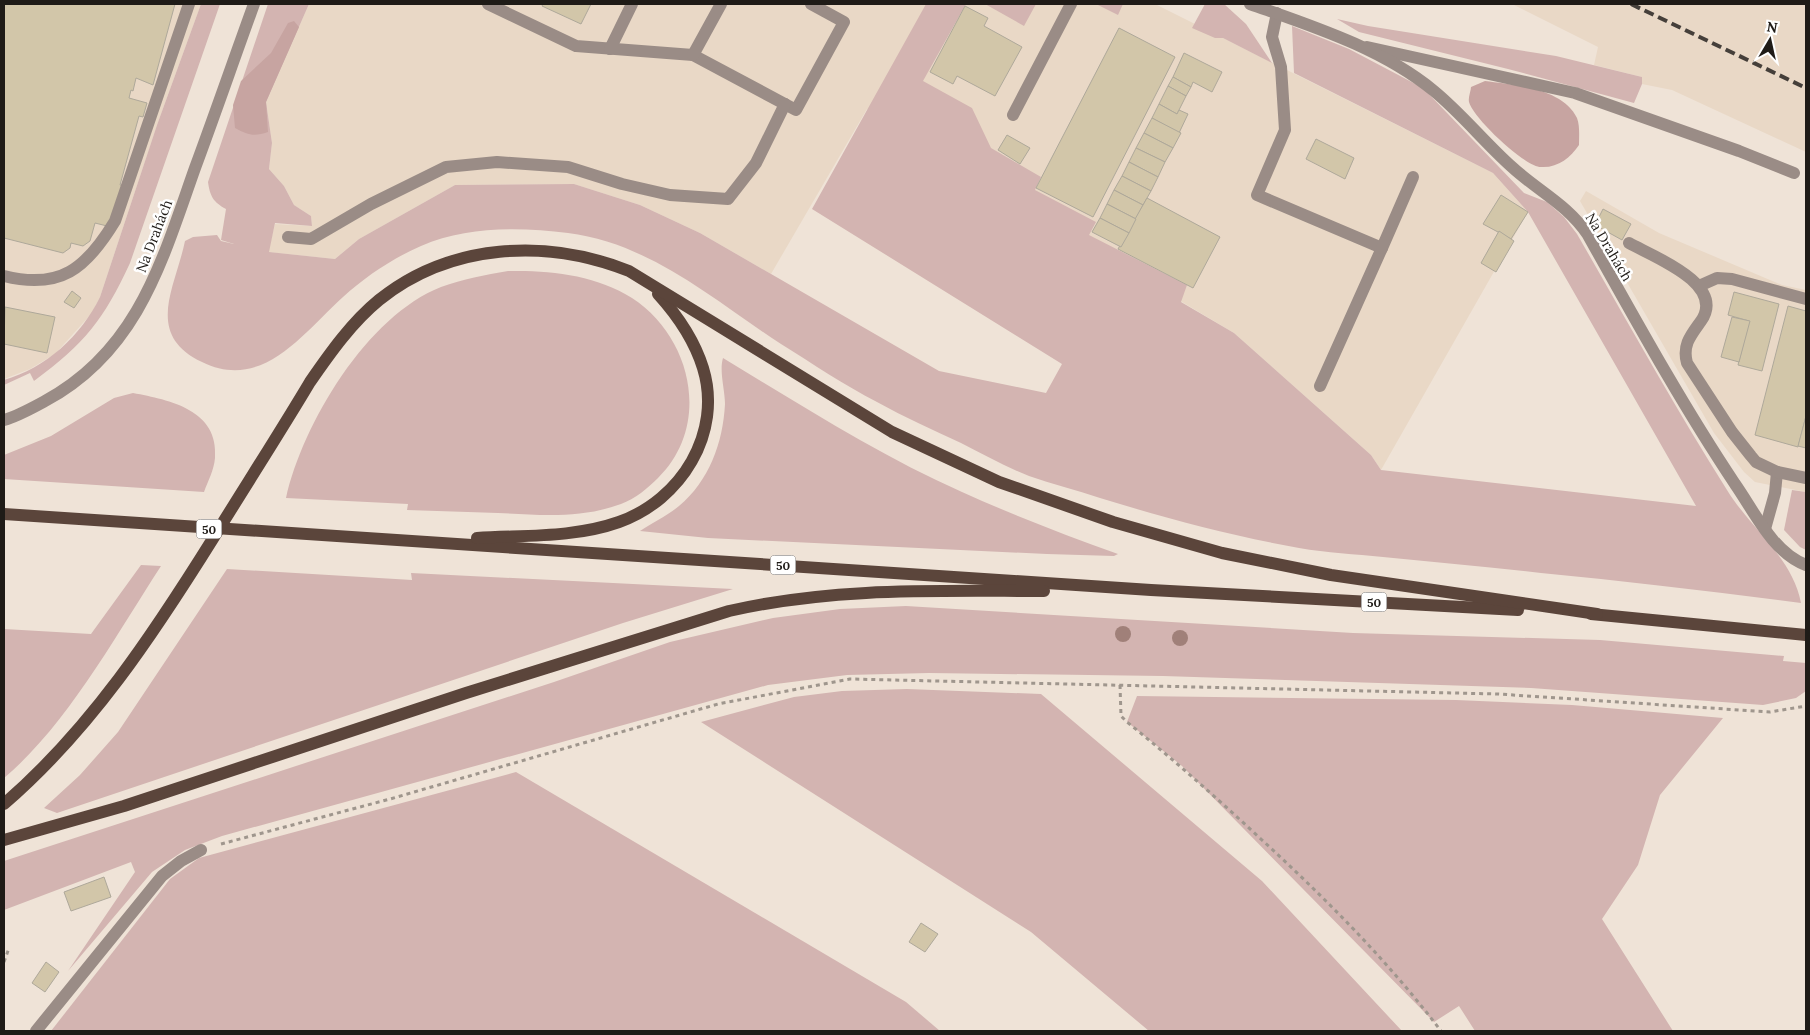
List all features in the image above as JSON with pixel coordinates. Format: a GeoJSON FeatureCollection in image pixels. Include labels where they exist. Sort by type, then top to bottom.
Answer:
{"type":"FeatureCollection","features":[{"type":"Feature","properties":{"kind":"main road"},"geometry":{"type":"LineString","coordinates":[[4,804],[57,753],[99,704],[142,648],[315,376],[337,345],[378,301],[403,282],[430,268],[456,259],[496,252],[523,250],[576,255],[603,261],[629,271],[892,432],[998,482],[1113,522],[1222,553],[1331,575],[1597,614]]}},
{"type":"Feature","properties":{"kind":"main road"},"geometry":{"type":"LineString","coordinates":[[415,540],[571,533],[590,530],[637,514],[670,492],[681,480],[701,441],[708,409],[708,392],[703,368],[686,329],[648,282]]}},
{"type":"Feature","properties":{"kind":"main road","name":"50"},"geometry":{"type":"LineString","coordinates":[[4,514],[159,526],[415,540],[1151,590],[1597,614],[1806,635]]}},
{"type":"Feature","properties":{"kind":"main road"},"geometry":{"type":"LineString","coordinates":[[4,840],[124,806],[476,690],[729,611],[763,603],[867,591],[1151,590]]}},
{"type":"Feature","properties":{"kind":"street"},"geometry":{"type":"LineString","coordinates":[[4,276],[27,281],[47,281],[66,274],[88,258],[103,241],[115,221],[189,4]]}},
{"type":"Feature","properties":{"kind":"street","name":"Na Drahách"},"geometry":{"type":"LineString","coordinates":[[4,420],[49,399],[79,380],[118,341],[140,308],[163,259],[254,4]]}},
{"type":"Feature","properties":{"kind":"street"},"geometry":{"type":"LineString","coordinates":[[488,4],[576,46],[692,55],[796,110],[844,22],[811,4]]}},
{"type":"Feature","properties":{"kind":"street"},"geometry":{"type":"LineString","coordinates":[[610,48],[632,4]]}},
{"type":"Feature","properties":{"kind":"street"},"geometry":{"type":"LineString","coordinates":[[692,55],[721,4]]}},
{"type":"Feature","properties":{"kind":"street"},"geometry":{"type":"LineString","coordinates":[[1014,116],[1071,4]]}},
{"type":"Feature","properties":{"kind":"street","name":"Na Drahách"},"geometry":{"type":"LineString","coordinates":[[1250,4],[1358,45],[1433,90],[1506,162],[1554,199],[1579,223],[1703,436],[1765,529],[1790,557],[1806,565]]}},
{"type":"Feature","properties":{"kind":"street"},"geometry":{"type":"LineString","coordinates":[[1277,13],[1272,37],[1281,67],[1285,130],[1257,195],[1382,248]]}},
{"type":"Feature","properties":{"kind":"street"},"geometry":{"type":"LineString","coordinates":[[1358,45],[1575,93],[1730,147],[1794,173]]}},
{"type":"Feature","properties":{"kind":"street"},"geometry":{"type":"LineString","coordinates":[[288,237],[311,239],[371,204],[446,167],[497,162],[568,167],[622,184],[670,195],[728,199],[756,163],[785,104]]}},
{"type":"Feature","properties":{"kind":"street"},"geometry":{"type":"LineString","coordinates":[[1320,386],[1413,177]]}},
{"type":"Feature","properties":{"kind":"street"},"geometry":{"type":"LineString","coordinates":[[1629,243],[1678,269],[1699,286],[1704,294],[1705,310],[1686,343],[1684,352],[1687,363],[1732,432],[1756,462],[1777,472],[1806,478]]}},
{"type":"Feature","properties":{"kind":"street"},"geometry":{"type":"LineString","coordinates":[[1699,286],[1718,278],[1732,279],[1806,299]]}},
{"type":"Feature","properties":{"kind":"street"},"geometry":{"type":"LineString","coordinates":[[1765,529],[1775,493],[1777,472]]}},
{"type":"Feature","properties":{"kind":"street"},"geometry":{"type":"LineString","coordinates":[[36,1031],[162,876],[180,861],[201,850]]}},
{"type":"Feature","properties":{"kind":"path"},"geometry":{"type":"LineString","coordinates":[[201,850],[390,799],[718,704],[850,679],[991,680],[1498,694],[1770,712],[1806,706]]}},
{"type":"Feature","properties":{"kind":"path"},"geometry":{"type":"LineString","coordinates":[[1120,685],[1122,716],[1127,722],[1182,766],[1313,888],[1411,991],[1441,1031]]}},
{"type":"Feature","properties":{"kind":"path"},"geometry":{"type":"LineString","coordinates":[[4,962],[10,948]]}},
{"type":"Feature","properties":{"kind":"shaded area"},"geometry":{"type":"Polygon","coordinates":[[[4,4],[201,4],[157,125],[100,297],[92,313],[55,354],[30,369],[4,379],[4,4]]]}},
{"type":"Feature","properties":{"kind":"shaded area"},"geometry":{"type":"Polygon","coordinates":[[[201,4],[220,4],[130,263],[111,301],[91,330],[67,355],[52,367],[34,381],[30,373],[4,385],[4,380],[34,367],[61,349],[83,325],[100,297],[157,125],[201,4]]]}},
{"type":"Feature","properties":{"kind":"shaded area"},"geometry":{"type":"Polygon","coordinates":[[[268,4],[309,4],[266,102],[272,143],[269,169],[284,186],[294,205],[311,216],[312,226],[275,223],[269,252],[335,259],[359,239],[455,185],[574,184],[640,205],[700,233],[939,371],[1046,393],[1062,364],[812,209],[926,4],[966,4],[923,81],[972,108],[991,148],[1041,177],[1035,190],[1096,222],[1089,235],[1187,285],[1181,302],[1234,333],[1371,455],[1381,470],[1696,506],[1528,212],[1493,173],[1294,73],[1292,26],[1349,49],[1423,88],[1524,193],[1547,202],[1564,217],[1577,234],[1669,394],[1727,490],[1789,571],[1801,603],[1606,580],[1310,550],[1224,532],[1124,505],[1029,476],[1003,465],[908,418],[829,374],[680,276],[654,261],[598,239],[568,233],[512,229],[475,232],[438,239],[400,256],[370,275],[343,297],[297,341],[263,364],[244,370],[224,369],[202,362],[184,351],[173,338],[168,324],[168,309],[185,241],[193,237],[217,235],[221,241],[234,244],[221,240],[226,209],[213,198],[208,182],[268,4]]]}},
{"type":"Feature","properties":{"kind":"shaded area"},"geometry":{"type":"Polygon","coordinates":[[[309,4],[1155,4],[1493,173],[1528,212],[1381,470],[1371,455],[1234,333],[1085,244],[867,109],[771,274],[700,233],[640,205],[574,184],[455,185],[359,239],[335,259],[268,252],[275,224],[312,226],[311,216],[294,205],[284,186],[269,169],[272,143],[266,102],[309,4]]]}},
{"type":"Feature","properties":{"kind":"shaded area"},"geometry":{"type":"Polygon","coordinates":[[[985,4],[1036,4],[1024,26],[985,4]]]}},
{"type":"Feature","properties":{"kind":"shaded area"},"geometry":{"type":"Polygon","coordinates":[[[1096,4],[1123,4],[1118,15],[1096,4]]]}},
{"type":"Feature","properties":{"kind":"shaded area"},"geometry":{"type":"Polygon","coordinates":[[[1205,4],[1224,4],[1246,24],[1272,63],[1223,38],[1215,38],[1192,28],[1205,4]]]}},
{"type":"Feature","properties":{"kind":"shaded area"},"geometry":{"type":"Polygon","coordinates":[[[1512,4],[1806,4],[1806,152],[1672,90],[1642,84],[1642,77],[1594,65],[1598,47],[1512,4]]]}},
{"type":"Feature","properties":{"kind":"shaded area"},"geometry":{"type":"Polygon","coordinates":[[[1337,19],[1368,26],[1556,56],[1642,77],[1642,84],[1634,103],[1359,32],[1337,19]]]}},
{"type":"Feature","properties":{"kind":"shaded area"},"geometry":{"type":"Polygon","coordinates":[[[294,21],[299,27],[266,102],[268,132],[251,134],[235,128],[233,105],[241,81],[271,53],[288,23],[294,21]]]}},
{"type":"Feature","properties":{"kind":"shaded area"},"geometry":{"type":"Polygon","coordinates":[[[1485,81],[1537,90],[1561,100],[1577,118],[1579,145],[1568,158],[1558,164],[1547,167],[1533,165],[1512,151],[1489,130],[1469,102],[1471,87],[1485,81]]]}},
{"type":"Feature","properties":{"kind":"shaded area"},"geometry":{"type":"Polygon","coordinates":[[[1586,191],[1659,233],[1782,285],[1806,290],[1806,492],[1755,482],[1744,472],[1714,433],[1580,201],[1586,191]]]}},
{"type":"Feature","properties":{"kind":"shaded area"},"geometry":{"type":"Polygon","coordinates":[[[508,271],[556,273],[603,284],[632,298],[653,315],[669,335],[681,358],[688,383],[689,408],[685,433],[675,457],[658,478],[641,493],[621,504],[591,512],[560,515],[407,510],[408,504],[286,498],[307,437],[323,406],[342,375],[364,347],[388,322],[414,301],[441,287],[466,279],[508,271]]]}},
{"type":"Feature","properties":{"kind":"shaded area"},"geometry":{"type":"Polygon","coordinates":[[[723,358],[841,429],[931,478],[1020,517],[1118,554],[1114,556],[1047,554],[708,538],[640,531],[679,506],[699,485],[706,473],[717,447],[724,419],[723,358]]]}},
{"type":"Feature","properties":{"kind":"shaded area"},"geometry":{"type":"Polygon","coordinates":[[[133,393],[162,399],[189,410],[201,418],[209,429],[214,442],[215,458],[204,492],[4,479],[4,455],[51,436],[114,398],[133,393]]]}},
{"type":"Feature","properties":{"kind":"shaded area"},"geometry":{"type":"Polygon","coordinates":[[[1792,490],[1806,492],[1806,550],[1800,547],[1784,530],[1792,490]]]}},
{"type":"Feature","properties":{"kind":"shaded area"},"geometry":{"type":"Polygon","coordinates":[[[141,565],[161,566],[69,706],[27,757],[4,778],[4,629],[91,634],[141,565]]]}},
{"type":"Feature","properties":{"kind":"shaded area"},"geometry":{"type":"Polygon","coordinates":[[[227,569],[412,580],[411,573],[733,589],[623,623],[57,813],[44,808],[80,775],[118,732],[227,569]]]}},
{"type":"Feature","properties":{"kind":"shaded area"},"geometry":{"type":"Polygon","coordinates":[[[906,606],[1353,633],[1600,640],[1784,656],[1783,661],[1806,663],[1806,691],[1796,698],[1763,705],[1531,688],[1163,676],[929,673],[847,675],[768,685],[222,836],[185,850],[152,872],[68,971],[135,872],[131,862],[4,910],[4,861],[554,682],[670,642],[773,618],[840,609],[906,606]]]}},
{"type":"Feature","properties":{"kind":"shaded area"},"geometry":{"type":"Polygon","coordinates":[[[907,689],[1041,694],[1262,881],[1402,1031],[1149,1031],[1031,932],[701,722],[794,697],[842,691],[907,689]]]}},
{"type":"Feature","properties":{"kind":"shaded area"},"geometry":{"type":"Polygon","coordinates":[[[1137,696],[1456,700],[1572,705],[1723,718],[1660,795],[1638,865],[1602,919],[1673,1031],[1475,1031],[1459,1006],[1434,1022],[1182,766],[1127,722],[1137,696]]]}},
{"type":"Feature","properties":{"kind":"shaded area"},"geometry":{"type":"Polygon","coordinates":[[[516,772],[906,1002],[940,1031],[51,1031],[170,879],[199,858],[516,772]]]}},
{"type":"Feature","properties":{"kind":"building"},"geometry":{"type":"Polygon","coordinates":[[[4,4],[175,4],[153,85],[136,78],[133,91],[131,90],[129,98],[147,103],[143,117],[139,116],[120,185],[125,186],[111,227],[95,223],[90,241],[83,246],[71,243],[70,248],[63,253],[4,238],[4,4]]]}},
{"type":"Feature","properties":{"kind":"building"},"geometry":{"type":"Polygon","coordinates":[[[543,4],[591,4],[581,24],[542,6],[543,4]]]}},
{"type":"Feature","properties":{"kind":"building"},"geometry":{"type":"Polygon","coordinates":[[[965,6],[988,18],[984,26],[1022,47],[995,96],[957,76],[953,84],[930,72],[965,6]]]}},
{"type":"Feature","properties":{"kind":"building"},"geometry":{"type":"Polygon","coordinates":[[[1119,28],[1175,57],[1093,217],[1036,188],[1119,28]]]}},
{"type":"Feature","properties":{"kind":"building"},"geometry":{"type":"Polygon","coordinates":[[[1184,53],[1222,72],[1212,92],[1193,82],[1191,87],[1173,77],[1184,53]]]}},
{"type":"Feature","properties":{"kind":"building"},"geometry":{"type":"Polygon","coordinates":[[[1173,77],[1191,87],[1186,96],[1168,86],[1173,77]]]}},
{"type":"Feature","properties":{"kind":"building"},"geometry":{"type":"Polygon","coordinates":[[[1168,86],[1186,96],[1177,114],[1159,104],[1168,86]]]}},
{"type":"Feature","properties":{"kind":"building"},"geometry":{"type":"Polygon","coordinates":[[[1159,104],[1177,114],[1179,110],[1188,114],[1179,133],[1152,118],[1159,104]]]}},
{"type":"Feature","properties":{"kind":"building"},"geometry":{"type":"Polygon","coordinates":[[[1152,118],[1181,133],[1173,148],[1144,133],[1152,118]]]}},
{"type":"Feature","properties":{"kind":"building"},"geometry":{"type":"Polygon","coordinates":[[[1144,133],[1173,148],[1165,162],[1136,148],[1144,133]]]}},
{"type":"Feature","properties":{"kind":"building"},"geometry":{"type":"Polygon","coordinates":[[[1007,135],[1030,148],[1020,164],[998,150],[1007,135]]]}},
{"type":"Feature","properties":{"kind":"building"},"geometry":{"type":"Polygon","coordinates":[[[1316,139],[1354,158],[1345,179],[1306,159],[1316,139]]]}},
{"type":"Feature","properties":{"kind":"building"},"geometry":{"type":"Polygon","coordinates":[[[1136,148],[1165,162],[1158,177],[1129,162],[1136,148]]]}},
{"type":"Feature","properties":{"kind":"building"},"geometry":{"type":"Polygon","coordinates":[[[1129,162],[1158,177],[1151,191],[1122,176],[1129,162]]]}},
{"type":"Feature","properties":{"kind":"building"},"geometry":{"type":"Polygon","coordinates":[[[1122,176],[1151,191],[1143,205],[1114,190],[1122,176]]]}},
{"type":"Feature","properties":{"kind":"building"},"geometry":{"type":"Polygon","coordinates":[[[1114,190],[1143,205],[1136,219],[1107,204],[1114,190]]]}},
{"type":"Feature","properties":{"kind":"building"},"geometry":{"type":"Polygon","coordinates":[[[1501,195],[1528,212],[1511,239],[1483,224],[1501,195]]]}},
{"type":"Feature","properties":{"kind":"building"},"geometry":{"type":"Polygon","coordinates":[[[1147,198],[1220,237],[1193,288],[1118,249],[1147,198]]]}},
{"type":"Feature","properties":{"kind":"building"},"geometry":{"type":"Polygon","coordinates":[[[1107,204],[1136,219],[1129,233],[1100,218],[1107,204]]]}},
{"type":"Feature","properties":{"kind":"building"},"geometry":{"type":"Polygon","coordinates":[[[1603,209],[1631,224],[1622,240],[1595,225],[1603,209]]]}},
{"type":"Feature","properties":{"kind":"building"},"geometry":{"type":"Polygon","coordinates":[[[1100,218],[1129,233],[1121,247],[1092,232],[1100,218]]]}},
{"type":"Feature","properties":{"kind":"building"},"geometry":{"type":"Polygon","coordinates":[[[1499,231],[1514,241],[1496,272],[1481,263],[1499,231]]]}},
{"type":"Feature","properties":{"kind":"building"},"geometry":{"type":"Polygon","coordinates":[[[72,291],[81,298],[74,308],[64,302],[72,291]]]}},
{"type":"Feature","properties":{"kind":"building"},"geometry":{"type":"Polygon","coordinates":[[[1734,292],[1779,304],[1762,371],[1738,365],[1749,321],[1728,315],[1734,292]]]}},
{"type":"Feature","properties":{"kind":"building"},"geometry":{"type":"Polygon","coordinates":[[[1788,306],[1806,311],[1806,416],[1798,447],[1755,435],[1788,306]]]}},
{"type":"Feature","properties":{"kind":"building"},"geometry":{"type":"Polygon","coordinates":[[[5,307],[55,317],[47,353],[4,344],[5,307]]]}},
{"type":"Feature","properties":{"kind":"building"},"geometry":{"type":"Polygon","coordinates":[[[1732,317],[1750,321],[1739,362],[1721,357],[1732,317]]]}},
{"type":"Feature","properties":{"kind":"building"},"geometry":{"type":"Polygon","coordinates":[[[1806,416],[1806,448],[1798,446],[1806,416]]]}},
{"type":"Feature","properties":{"kind":"building"},"geometry":{"type":"Polygon","coordinates":[[[104,877],[111,897],[71,911],[64,892],[104,877]]]}},
{"type":"Feature","properties":{"kind":"building"},"geometry":{"type":"Polygon","coordinates":[[[921,923],[938,934],[925,952],[909,942],[921,923]]]}},
{"type":"Feature","properties":{"kind":"building"},"geometry":{"type":"Polygon","coordinates":[[[46,962],[59,972],[45,992],[32,983],[46,962]]]}},
{"type":"Feature","properties":{"kind":"railway"},"geometry":{"type":"LineString","coordinates":[[1631,4],[1806,88]]}}]}
